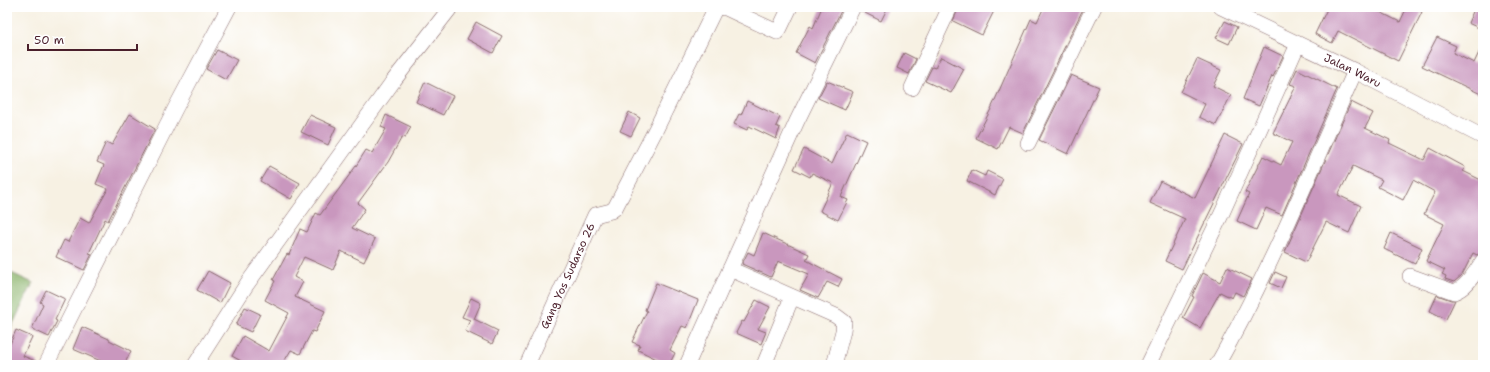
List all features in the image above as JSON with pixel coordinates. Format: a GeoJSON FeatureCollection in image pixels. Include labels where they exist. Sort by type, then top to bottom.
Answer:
{"type":"FeatureCollection","features":[{"type":"Feature","properties":{"kind":"street"},"geometry":{"type":"LineString","coordinates":[[46,365],[179,102],[229,7]]}},
{"type":"Feature","properties":{"kind":"street"},"geometry":{"type":"LineString","coordinates":[[195,365],[247,284],[394,80],[450,7]]}},
{"type":"Feature","properties":{"kind":"street"},"geometry":{"type":"LineString","coordinates":[[718,7],[726,8],[777,32],[790,7]]}},
{"type":"Feature","properties":{"kind":"street","name":"Gang Yos Sudarso 26"},"geometry":{"type":"LineString","coordinates":[[527,365],[595,215],[611,211],[615,208],[718,7]]}},
{"type":"Feature","properties":{"kind":"street"},"geometry":{"type":"LineString","coordinates":[[687,365],[797,121],[853,7]]}},
{"type":"Feature","properties":{"kind":"street"},"geometry":{"type":"LineString","coordinates":[[912,88],[950,7]]}},
{"type":"Feature","properties":{"kind":"street"},"geometry":{"type":"LineString","coordinates":[[1028,143],[1094,7]]}},
{"type":"Feature","properties":{"kind":"street","name":"Jalan Waru"},"geometry":{"type":"LineString","coordinates":[[1221,7],[1355,71],[1483,137]]}},
{"type":"Feature","properties":{"kind":"street"},"geometry":{"type":"LineString","coordinates":[[1148,365],[1222,213],[1298,44]]}},
{"type":"Feature","properties":{"kind":"street"},"geometry":{"type":"LineString","coordinates":[[1217,365],[1284,231],[1355,71]]}},
{"type":"Feature","properties":{"kind":"street"},"geometry":{"type":"LineString","coordinates":[[1410,276],[1454,292],[1460,290],[1464,286],[1483,261]]}},
{"type":"Feature","properties":{"kind":"street"},"geometry":{"type":"LineString","coordinates":[[730,269],[836,316],[844,322],[834,365]]}},
{"type":"Feature","properties":{"kind":"street"},"geometry":{"type":"LineString","coordinates":[[764,365],[792,296]]}},
{"type":"Feature","properties":{"kind":"green space"},"geometry":{"type":"Polygon","coordinates":[[[7,271],[33,283],[7,336],[7,271]]]}},
{"type":"Feature","properties":{"kind":"building"},"geometry":{"type":"Polygon","coordinates":[[[822,7],[843,7],[815,63],[796,53],[810,26],[813,28],[822,7]]]}},
{"type":"Feature","properties":{"kind":"building"},"geometry":{"type":"Polygon","coordinates":[[[862,7],[888,7],[881,21],[861,11],[862,7]]]}},
{"type":"Feature","properties":{"kind":"building"},"geometry":{"type":"Polygon","coordinates":[[[959,7],[996,7],[982,35],[953,21],[959,7]]]}},
{"type":"Feature","properties":{"kind":"building"},"geometry":{"type":"Polygon","coordinates":[[[1044,7],[1084,7],[1023,133],[1009,127],[998,149],[976,138],[991,109],[1031,19],[1037,22],[1044,7]]]}},
{"type":"Feature","properties":{"kind":"building"},"geometry":{"type":"Polygon","coordinates":[[[1328,7],[1370,7],[1400,22],[1407,7],[1413,7],[1422,12],[1398,61],[1338,31],[1332,43],[1315,34],[1328,7]]]}},
{"type":"Feature","properties":{"kind":"building"},"geometry":{"type":"Polygon","coordinates":[[[1475,7],[1483,7],[1483,30],[1468,23],[1475,7]]]}},
{"type":"Feature","properties":{"kind":"building"},"geometry":{"type":"Polygon","coordinates":[[[1225,21],[1237,27],[1229,44],[1216,38],[1225,21]]]}},
{"type":"Feature","properties":{"kind":"building"},"geometry":{"type":"Polygon","coordinates":[[[476,22],[502,36],[493,53],[467,39],[476,22]]]}},
{"type":"Feature","properties":{"kind":"building"},"geometry":{"type":"Polygon","coordinates":[[[1437,37],[1456,46],[1453,53],[1474,63],[1483,44],[1483,95],[1422,66],[1437,37]]]}},
{"type":"Feature","properties":{"kind":"building"},"geometry":{"type":"Polygon","coordinates":[[[1264,47],[1283,56],[1273,77],[1272,76],[1259,106],[1243,99],[1264,47]]]}},
{"type":"Feature","properties":{"kind":"building"},"geometry":{"type":"Polygon","coordinates":[[[217,50],[237,60],[226,80],[206,69],[217,50]]]}},
{"type":"Feature","properties":{"kind":"building"},"geometry":{"type":"Polygon","coordinates":[[[904,53],[916,59],[909,74],[897,68],[904,53]]]}},
{"type":"Feature","properties":{"kind":"building"},"geometry":{"type":"Polygon","coordinates":[[[941,57],[964,69],[951,93],[925,81],[932,67],[935,68],[941,57]]]}},
{"type":"Feature","properties":{"kind":"building"},"geometry":{"type":"Polygon","coordinates":[[[1197,59],[1221,70],[1213,86],[1231,95],[1216,125],[1199,117],[1205,104],[1181,92],[1197,59]]]}},
{"type":"Feature","properties":{"kind":"building"},"geometry":{"type":"Polygon","coordinates":[[[1297,69],[1337,89],[1282,215],[1266,208],[1256,230],[1237,221],[1249,194],[1245,192],[1263,156],[1281,165],[1292,142],[1273,133],[1296,86],[1290,84],[1297,69]]]}},
{"type":"Feature","properties":{"kind":"building"},"geometry":{"type":"Polygon","coordinates":[[[1071,75],[1099,87],[1068,154],[1039,140],[1071,75]]]}},
{"type":"Feature","properties":{"kind":"building"},"geometry":{"type":"Polygon","coordinates":[[[827,81],[853,92],[845,110],[818,98],[827,81]]]}},
{"type":"Feature","properties":{"kind":"building"},"geometry":{"type":"Polygon","coordinates":[[[425,82],[453,96],[443,115],[416,102],[425,82]]]}},
{"type":"Feature","properties":{"kind":"building"},"geometry":{"type":"Polygon","coordinates":[[[747,101],[780,117],[776,126],[780,128],[776,139],[749,126],[747,130],[734,124],[739,114],[741,115],[747,101]]]}},
{"type":"Feature","properties":{"kind":"building"},"geometry":{"type":"Polygon","coordinates":[[[1351,102],[1373,113],[1365,128],[1390,140],[1389,143],[1424,160],[1430,148],[1465,167],[1463,171],[1483,181],[1483,252],[1477,255],[1473,253],[1462,275],[1454,282],[1445,279],[1446,276],[1442,274],[1445,270],[1426,261],[1444,224],[1424,214],[1435,192],[1413,180],[1403,200],[1378,187],[1382,180],[1353,166],[1338,195],[1361,206],[1349,233],[1326,222],[1306,262],[1285,252],[1351,102]]]}},
{"type":"Feature","properties":{"kind":"building"},"geometry":{"type":"Polygon","coordinates":[[[629,112],[640,118],[631,136],[620,131],[629,112]]]}},
{"type":"Feature","properties":{"kind":"building"},"geometry":{"type":"Polygon","coordinates":[[[130,114],[155,129],[108,221],[105,219],[89,253],[92,254],[84,270],[56,257],[64,240],[68,242],[80,218],[89,223],[108,189],[96,184],[104,165],[97,162],[106,142],[112,145],[130,114]]]}},
{"type":"Feature","properties":{"kind":"building"},"geometry":{"type":"Polygon","coordinates":[[[310,115],[336,127],[328,145],[301,132],[310,115]]]}},
{"type":"Feature","properties":{"kind":"building"},"geometry":{"type":"Polygon","coordinates":[[[386,115],[411,127],[405,138],[402,137],[388,162],[358,203],[365,209],[352,228],[375,239],[364,262],[341,251],[333,270],[304,257],[294,277],[303,282],[295,297],[325,311],[315,332],[312,331],[300,354],[291,350],[282,365],[248,365],[232,356],[243,336],[269,351],[289,313],[265,300],[275,281],[273,280],[287,254],[289,255],[300,229],[307,232],[316,213],[320,215],[366,150],[372,153],[386,129],[381,127],[386,115]]]}},
{"type":"Feature","properties":{"kind":"building"},"geometry":{"type":"Polygon","coordinates":[[[847,132],[866,141],[841,197],[848,200],[838,220],[820,211],[833,183],[812,173],[810,177],[794,169],[804,149],[832,164],[847,132]]]}},
{"type":"Feature","properties":{"kind":"building"},"geometry":{"type":"Polygon","coordinates":[[[1225,135],[1243,144],[1182,269],[1165,261],[1185,219],[1150,203],[1160,181],[1195,198],[1225,135]]]}},
{"type":"Feature","properties":{"kind":"building"},"geometry":{"type":"Polygon","coordinates":[[[269,166],[300,183],[291,199],[260,181],[269,166]]]}},
{"type":"Feature","properties":{"kind":"building"},"geometry":{"type":"Polygon","coordinates":[[[972,170],[985,176],[987,171],[1003,179],[995,195],[967,181],[972,170]]]}},
{"type":"Feature","properties":{"kind":"building"},"geometry":{"type":"Polygon","coordinates":[[[763,233],[809,254],[806,260],[842,279],[838,287],[827,282],[818,298],[800,290],[809,274],[778,261],[771,277],[742,264],[748,252],[754,255],[763,233]]]}},
{"type":"Feature","properties":{"kind":"building"},"geometry":{"type":"Polygon","coordinates":[[[1391,233],[1422,248],[1415,264],[1384,249],[1391,233]]]}},
{"type":"Feature","properties":{"kind":"building"},"geometry":{"type":"Polygon","coordinates":[[[1227,267],[1252,279],[1243,296],[1235,292],[1232,298],[1220,292],[1200,328],[1183,318],[1194,297],[1192,296],[1203,273],[1220,282],[1227,267]]]}},
{"type":"Feature","properties":{"kind":"building"},"geometry":{"type":"Polygon","coordinates":[[[208,271],[230,283],[220,303],[197,290],[208,271]]]}},
{"type":"Feature","properties":{"kind":"building"},"geometry":{"type":"Polygon","coordinates":[[[1275,272],[1286,277],[1281,288],[1270,283],[1275,272]]]}},
{"type":"Feature","properties":{"kind":"building"},"geometry":{"type":"Polygon","coordinates":[[[656,283],[698,300],[687,328],[682,326],[670,350],[675,353],[669,365],[638,350],[640,345],[632,342],[647,311],[645,310],[656,283]]]}},
{"type":"Feature","properties":{"kind":"building"},"geometry":{"type":"Polygon","coordinates":[[[46,290],[65,299],[49,337],[32,329],[43,304],[40,302],[46,290]]]}},
{"type":"Feature","properties":{"kind":"building"},"geometry":{"type":"Polygon","coordinates":[[[1437,295],[1455,300],[1446,319],[1430,311],[1437,295]]]}},
{"type":"Feature","properties":{"kind":"building"},"geometry":{"type":"Polygon","coordinates":[[[471,298],[481,303],[474,319],[498,331],[492,344],[465,331],[470,320],[462,317],[471,298]]]}},
{"type":"Feature","properties":{"kind":"building"},"geometry":{"type":"Polygon","coordinates":[[[756,300],[770,307],[758,329],[766,332],[761,344],[736,333],[756,300]]]}},
{"type":"Feature","properties":{"kind":"building"},"geometry":{"type":"Polygon","coordinates":[[[245,307],[260,314],[251,332],[236,325],[245,307]]]}},
{"type":"Feature","properties":{"kind":"building"},"geometry":{"type":"Polygon","coordinates":[[[82,327],[131,351],[124,365],[102,365],[103,362],[73,349],[82,327]]]}},
{"type":"Feature","properties":{"kind":"building"},"geometry":{"type":"Polygon","coordinates":[[[16,330],[32,337],[23,356],[38,362],[37,365],[7,365],[7,351],[16,330]]]}}]}
